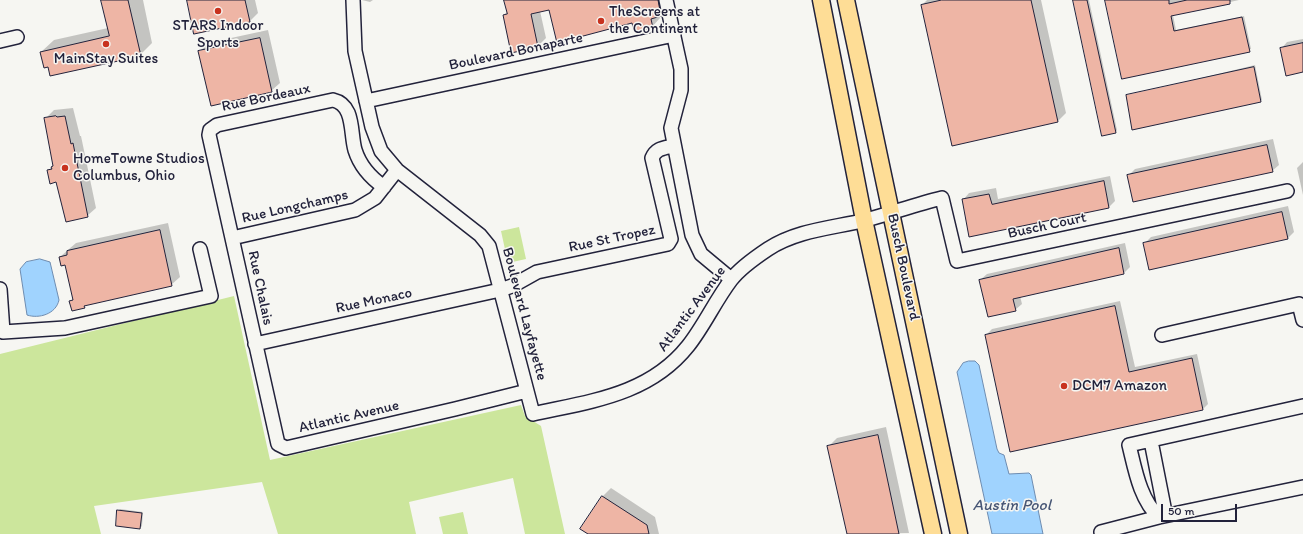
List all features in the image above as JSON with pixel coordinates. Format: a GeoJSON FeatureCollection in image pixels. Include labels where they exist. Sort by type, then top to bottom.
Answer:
{"type":"FeatureCollection","features":[{"type":"Feature","properties":{"kind":"main road","name":"Busch Boulevard"},"geometry":{"type":"LineString","coordinates":[[821,0],[864,220],[932,534]]}},
{"type":"Feature","properties":{"kind":"main road","name":"Busch Boulevard"},"geometry":{"type":"LineString","coordinates":[[846,0],[892,213],[958,534]]}},
{"type":"Feature","properties":{"kind":"street","name":"Boulevard Layfayette"},"geometry":{"type":"LineString","coordinates":[[353,0],[355,51],[372,127],[380,151],[397,170],[480,235],[489,246],[533,414],[544,412]]}},
{"type":"Feature","properties":{"kind":"street"},"geometry":{"type":"LineString","coordinates":[[666,0],[681,70],[681,90],[671,128],[692,235],[701,254],[731,279]]}},
{"type":"Feature","properties":{"kind":"street","name":"Boulevard Bonaparte"},"geometry":{"type":"LineString","coordinates":[[366,101],[674,35]]}},
{"type":"Feature","properties":{"kind":"street"},"geometry":{"type":"LineString","coordinates":[[0,41],[17,37]]}},
{"type":"Feature","properties":{"kind":"street","name":"Rue Bordeaux"},"geometry":{"type":"LineString","coordinates":[[232,238],[210,135],[213,127],[217,125],[333,100],[340,101],[348,112],[355,151],[363,168],[374,180],[384,187]]}},
{"type":"Feature","properties":{"kind":"street","name":"Rue St Tropez"},"geometry":{"type":"LineString","coordinates":[[500,290],[512,286],[537,272],[668,244],[671,239],[652,158],[654,153],[659,150],[674,146]]}},
{"type":"Feature","properties":{"kind":"street","name":"Rue Longchamps"},"geometry":{"type":"LineString","coordinates":[[232,238],[355,210],[375,198],[397,170]]}},
{"type":"Feature","properties":{"kind":"street","name":"Busch Court"},"geometry":{"type":"LineString","coordinates":[[864,220],[942,198],[957,262],[1287,192]]}},
{"type":"Feature","properties":{"kind":"street","name":"Atlantic Avenue"},"geometry":{"type":"LineString","coordinates":[[544,412],[627,391],[659,374],[676,361],[689,345],[731,279],[768,249],[787,239],[812,231],[864,220]]}},
{"type":"Feature","properties":{"kind":"street","name":"Rue Chalais"},"geometry":{"type":"LineString","coordinates":[[232,238],[255,344]]}},
{"type":"Feature","properties":{"kind":"street"},"geometry":{"type":"LineString","coordinates":[[0,289],[3,332],[65,328],[211,296],[200,249]]}},
{"type":"Feature","properties":{"kind":"street","name":"Rue Monaco"},"geometry":{"type":"LineString","coordinates":[[255,344],[500,290]]}},
{"type":"Feature","properties":{"kind":"street"},"geometry":{"type":"LineString","coordinates":[[1162,335],[1299,304],[1303,320]]}},
{"type":"Feature","properties":{"kind":"street","name":"Atlantic Avenue"},"geometry":{"type":"LineString","coordinates":[[255,344],[276,440],[278,444],[286,448],[528,391]]}},
{"type":"Feature","properties":{"kind":"street"},"geometry":{"type":"LineString","coordinates":[[1159,517],[1152,510],[1139,484],[1129,445],[1303,406]]}},
{"type":"Feature","properties":{"kind":"street"},"geometry":{"type":"LineString","coordinates":[[1151,441],[1164,506],[1159,517]]}},
{"type":"Feature","properties":{"kind":"street"},"geometry":{"type":"LineString","coordinates":[[1102,534],[1101,532],[1159,517],[1303,487]]}},
{"type":"Feature","properties":{"kind":"green space"},"geometry":{"type":"Polygon","coordinates":[[[519,227],[526,259],[508,263],[501,231],[519,227]]]}},
{"type":"Feature","properties":{"kind":"green space"},"geometry":{"type":"Polygon","coordinates":[[[234,296],[270,460],[521,405],[525,416],[541,426],[565,534],[525,534],[513,478],[409,502],[416,534],[278,534],[262,482],[94,506],[101,534],[0,534],[0,354],[234,296]]]}},
{"type":"Feature","properties":{"kind":"green space"},"geometry":{"type":"Polygon","coordinates":[[[463,512],[468,534],[443,534],[439,517],[463,512]]]}},
{"type":"Feature","properties":{"kind":"water"},"geometry":{"type":"Polygon","coordinates":[[[40,259],[50,262],[59,300],[51,312],[42,316],[32,316],[27,315],[20,269],[26,262],[40,259]]]}},
{"type":"Feature","properties":{"kind":"water","name":"Austin Pool"},"geometry":{"type":"Polygon","coordinates":[[[975,361],[979,365],[997,449],[999,453],[1004,455],[1009,474],[1029,473],[1031,475],[1043,534],[992,534],[957,372],[963,363],[975,361]]]}},
{"type":"Feature","properties":{"kind":"building","name":"MainStay Suites"},"geometry":{"type":"Polygon","coordinates":[[[101,0],[128,0],[141,56],[50,76],[48,67],[44,68],[40,52],[109,36],[101,0]]]}},
{"type":"Feature","properties":{"kind":"building","name":"STARS Indoor Sports"},"geometry":{"type":"Polygon","coordinates":[[[187,0],[245,0],[250,22],[194,34],[187,0]]]}},
{"type":"Feature","properties":{"kind":"building","name":"TheScreens at the Continent"},"geometry":{"type":"Polygon","coordinates":[[[504,0],[658,0],[661,16],[651,19],[653,28],[634,32],[632,23],[557,43],[549,10],[531,14],[538,47],[511,53],[503,15],[507,14],[504,0]]]}},
{"type":"Feature","properties":{"kind":"building"},"geometry":{"type":"Polygon","coordinates":[[[942,0],[1031,0],[1058,122],[952,146],[921,5],[942,0]]]}},
{"type":"Feature","properties":{"kind":"building"},"geometry":{"type":"Polygon","coordinates":[[[1073,0],[1087,0],[1116,133],[1102,136],[1073,0]]]}},
{"type":"Feature","properties":{"kind":"building"},"geometry":{"type":"Polygon","coordinates":[[[1105,0],[1169,0],[1169,4],[1187,0],[1230,0],[1230,4],[1171,16],[1174,31],[1242,17],[1250,52],[1122,79],[1105,0]]]}},
{"type":"Feature","properties":{"kind":"building"},"geometry":{"type":"Polygon","coordinates":[[[260,38],[272,92],[211,106],[198,51],[260,38]]]}},
{"type":"Feature","properties":{"kind":"building"},"geometry":{"type":"Polygon","coordinates":[[[1303,43],[1303,72],[1286,76],[1280,48],[1303,43]]]}},
{"type":"Feature","properties":{"kind":"building"},"geometry":{"type":"Polygon","coordinates":[[[1254,67],[1261,102],[1132,130],[1126,95],[1254,67]]]}},
{"type":"Feature","properties":{"kind":"building","name":"HomeTowne Studios Columbus, Ohio"},"geometry":{"type":"Polygon","coordinates":[[[65,116],[71,144],[73,143],[88,217],[66,222],[56,182],[50,184],[47,170],[52,169],[51,167],[53,166],[44,118],[65,116]]]}},
{"type":"Feature","properties":{"kind":"building"},"geometry":{"type":"Polygon","coordinates":[[[1267,145],[1273,172],[1133,202],[1127,175],[1267,145]]]}},
{"type":"Feature","properties":{"kind":"building"},"geometry":{"type":"Polygon","coordinates":[[[1104,181],[1109,208],[969,237],[962,199],[989,194],[992,204],[1104,181]]]}},
{"type":"Feature","properties":{"kind":"building"},"geometry":{"type":"Polygon","coordinates":[[[1282,212],[1288,239],[1149,270],[1143,243],[1282,212]]]}},
{"type":"Feature","properties":{"kind":"building"},"geometry":{"type":"Polygon","coordinates":[[[160,230],[172,286],[84,306],[85,308],[72,311],[69,301],[73,300],[65,265],[61,266],[59,257],[67,255],[67,251],[160,230]]]}},
{"type":"Feature","properties":{"kind":"building"},"geometry":{"type":"Polygon","coordinates":[[[1119,248],[1124,274],[1013,299],[1016,311],[988,317],[979,280],[1119,248]]]}},
{"type":"Feature","properties":{"kind":"building","name":"DCM7 Amazon"},"geometry":{"type":"Polygon","coordinates":[[[1115,306],[1129,372],[1192,358],[1203,410],[1010,452],[985,335],[1115,306]]]}},
{"type":"Feature","properties":{"kind":"building"},"geometry":{"type":"Polygon","coordinates":[[[878,435],[899,534],[847,534],[827,446],[878,435]]]}},
{"type":"Feature","properties":{"kind":"building"},"geometry":{"type":"Polygon","coordinates":[[[602,496],[647,525],[649,534],[588,534],[580,529],[602,496]]]}},
{"type":"Feature","properties":{"kind":"building"},"geometry":{"type":"Polygon","coordinates":[[[117,510],[142,513],[140,529],[116,526],[117,510]]]}},
{"type":"Feature","properties":{"kind":"place","name":"STARS Indoor Sports"},"geometry":{"type":"Point","coordinates":[218,11]}},
{"type":"Feature","properties":{"kind":"place","name":"TheScreens at the Continent"},"geometry":{"type":"Point","coordinates":[601,21]}},
{"type":"Feature","properties":{"kind":"place","name":"MainStay Suites"},"geometry":{"type":"Point","coordinates":[106,44]}},
{"type":"Feature","properties":{"kind":"place","name":"HomeTowne Studios Columbus, Ohio"},"geometry":{"type":"Point","coordinates":[65,168]}},
{"type":"Feature","properties":{"kind":"place","name":"DCM7 Amazon"},"geometry":{"type":"Point","coordinates":[1064,386]}}]}
